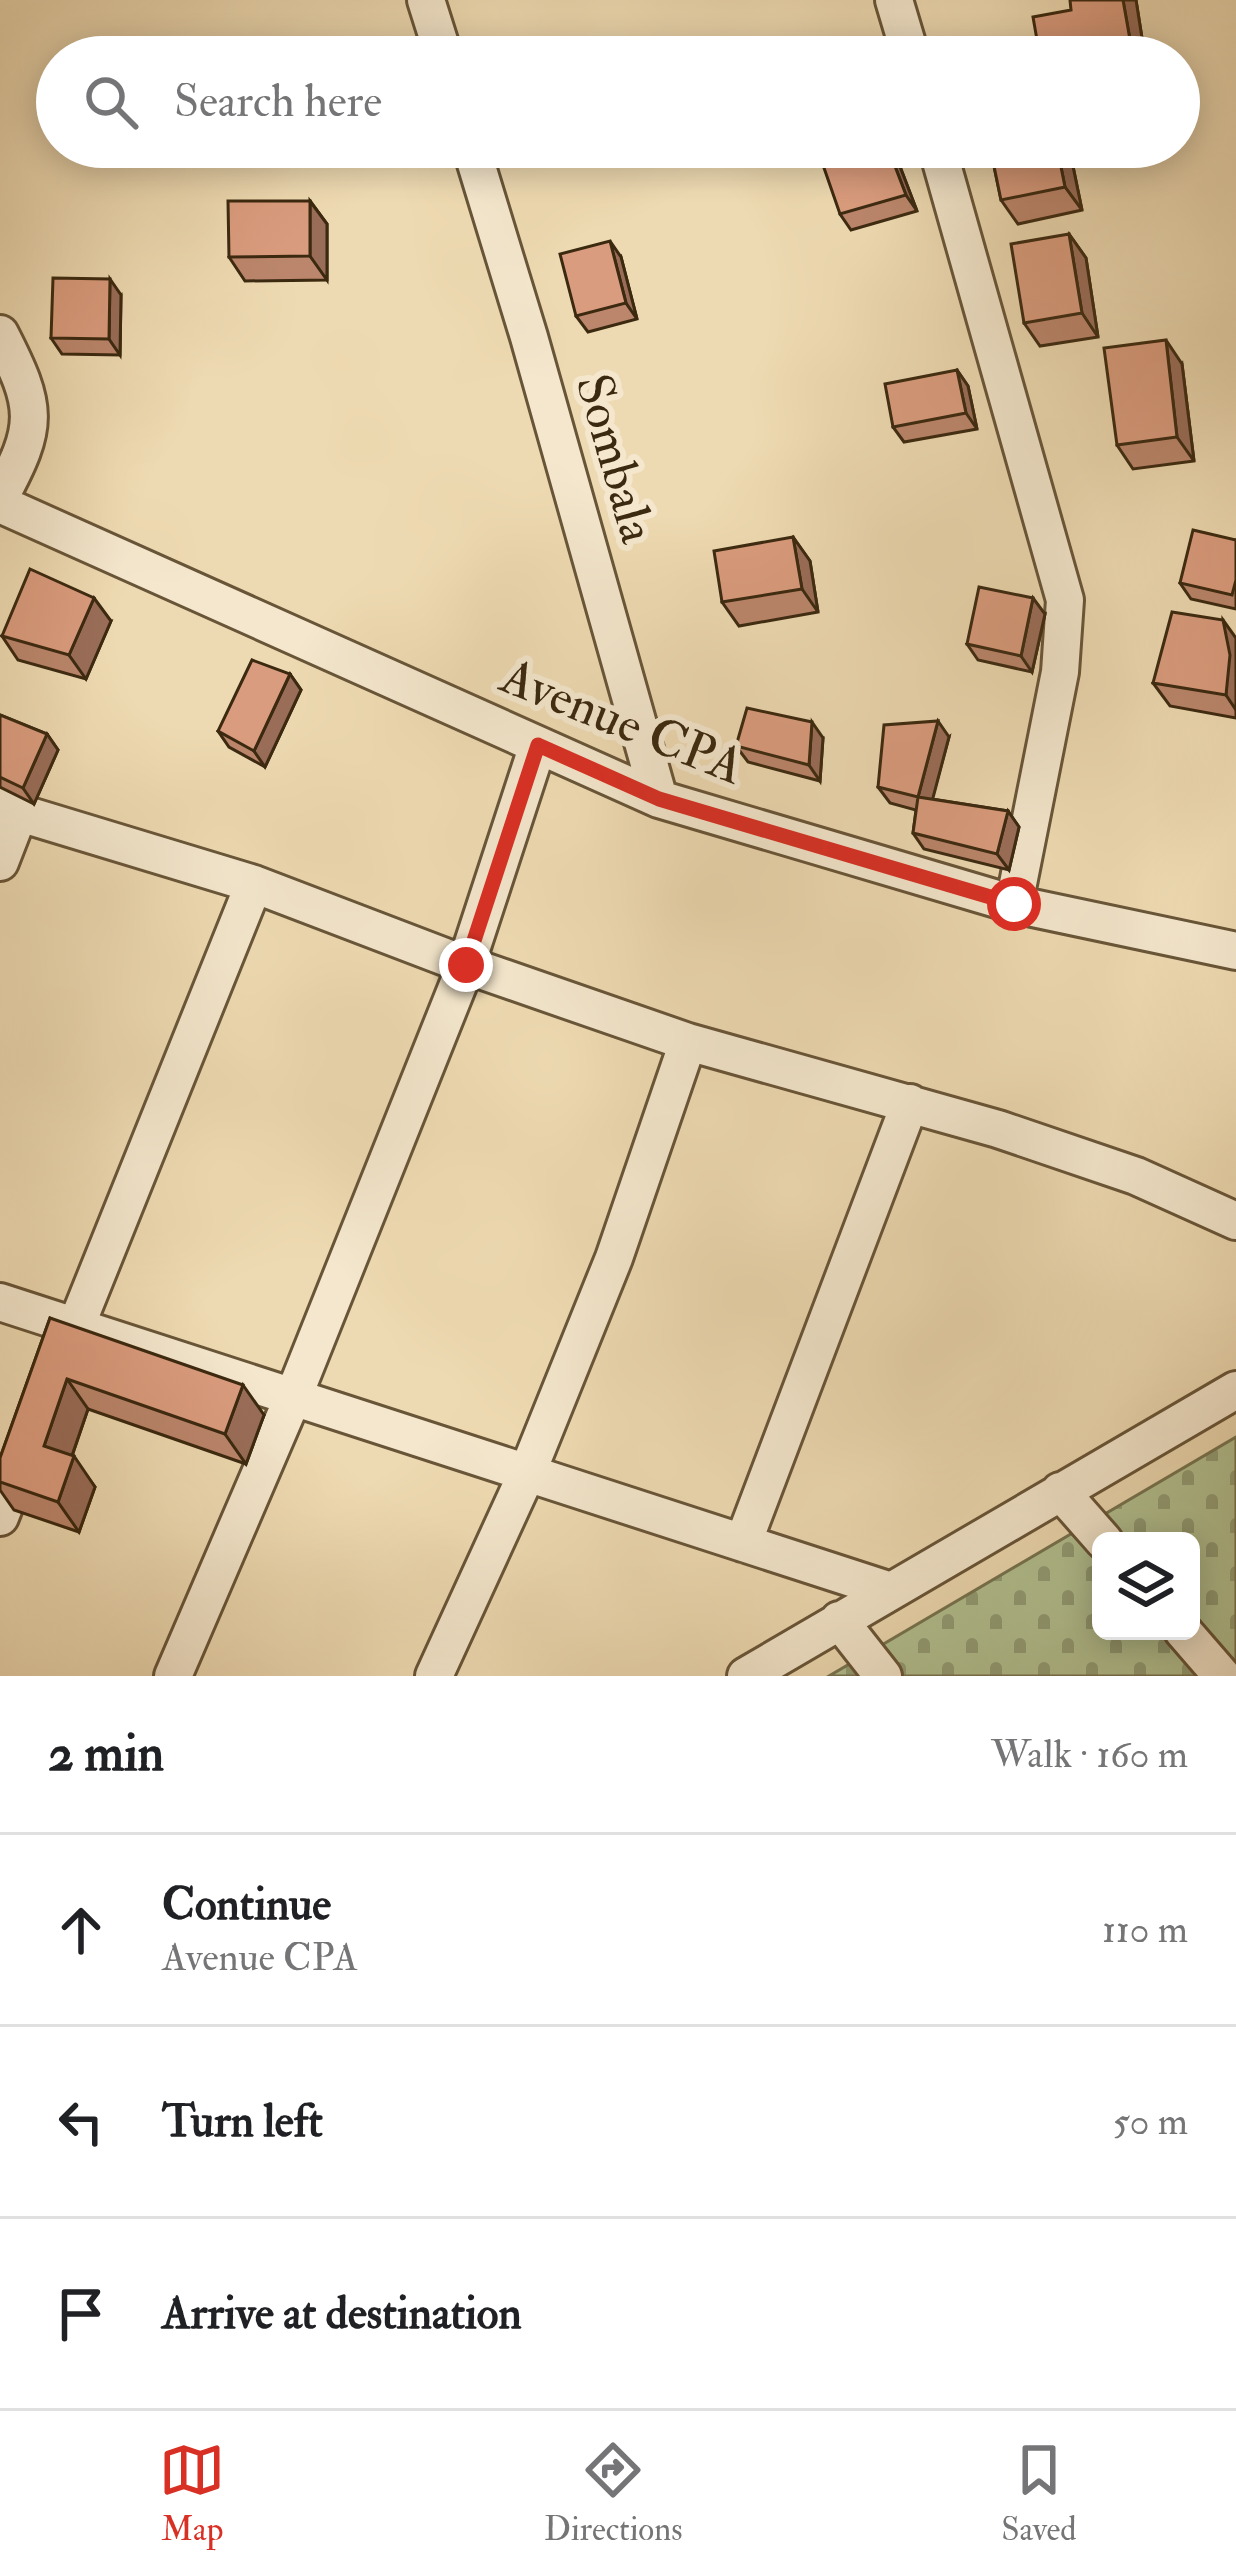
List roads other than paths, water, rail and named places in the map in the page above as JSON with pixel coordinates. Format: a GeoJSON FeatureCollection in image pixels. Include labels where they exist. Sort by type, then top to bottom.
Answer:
{"type":"FeatureCollection","features":[{"type":"Feature","properties":{"kind":"street"},"geometry":{"type":"LineString","coordinates":[[426,0],[437,36]]}},
{"type":"Feature","properties":{"kind":"street"},"geometry":{"type":"LineString","coordinates":[[894,0],[905,36]]}},
{"type":"Feature","properties":{"kind":"street","name":"Sombala"},"geometry":{"type":"LineString","coordinates":[[478,168],[530,337],[659,799]]}},
{"type":"Feature","properties":{"kind":"street"},"geometry":{"type":"LineString","coordinates":[[943,168],[1065,600],[1060,672],[1014,904]]}},
{"type":"Feature","properties":{"kind":"street"},"geometry":{"type":"LineString","coordinates":[[0,334],[32,416],[26,450],[0,501]]}},
{"type":"Feature","properties":{"kind":"street","name":"Avenue CPA"},"geometry":{"type":"LineString","coordinates":[[0,501],[659,799],[1014,904],[1236,951]]}},
{"type":"Feature","properties":{"kind":"street"},"geometry":{"type":"LineString","coordinates":[[173,1676],[294,1395],[466,965],[538,745]]}},
{"type":"Feature","properties":{"kind":"street"},"geometry":{"type":"LineString","coordinates":[[0,862],[9,810],[254,884],[688,1042],[910,1103],[1136,1176],[1236,1221]]}},
{"type":"Feature","properties":{"kind":"street"},"geometry":{"type":"LineString","coordinates":[[59,1368],[254,884]]}},
{"type":"Feature","properties":{"kind":"street"},"geometry":{"type":"LineString","coordinates":[[434,1676],[528,1471],[614,1258],[688,1042]]}},
{"type":"Feature","properties":{"kind":"street"},"geometry":{"type":"LineString","coordinates":[[743,1543],[910,1103]]}},
{"type":"Feature","properties":{"kind":"street"},"geometry":{"type":"LineString","coordinates":[[0,1302],[888,1590]]}},
{"type":"Feature","properties":{"kind":"street"},"geometry":{"type":"LineString","coordinates":[[746,1676],[1236,1390]]}},
{"type":"Feature","properties":{"kind":"street"},"geometry":{"type":"LineString","coordinates":[[0,1516],[42,1411]]}},
{"type":"Feature","properties":{"kind":"street"},"geometry":{"type":"LineString","coordinates":[[1060,1491],[1096,1532]]}},
{"type":"Feature","properties":{"kind":"street"},"geometry":{"type":"LineString","coordinates":[[839,1620],[883,1676]]}},
{"type":"Feature","properties":{"kind":"street"},"geometry":{"type":"LineString","coordinates":[[1191,1640],[1222,1676]]}}]}
